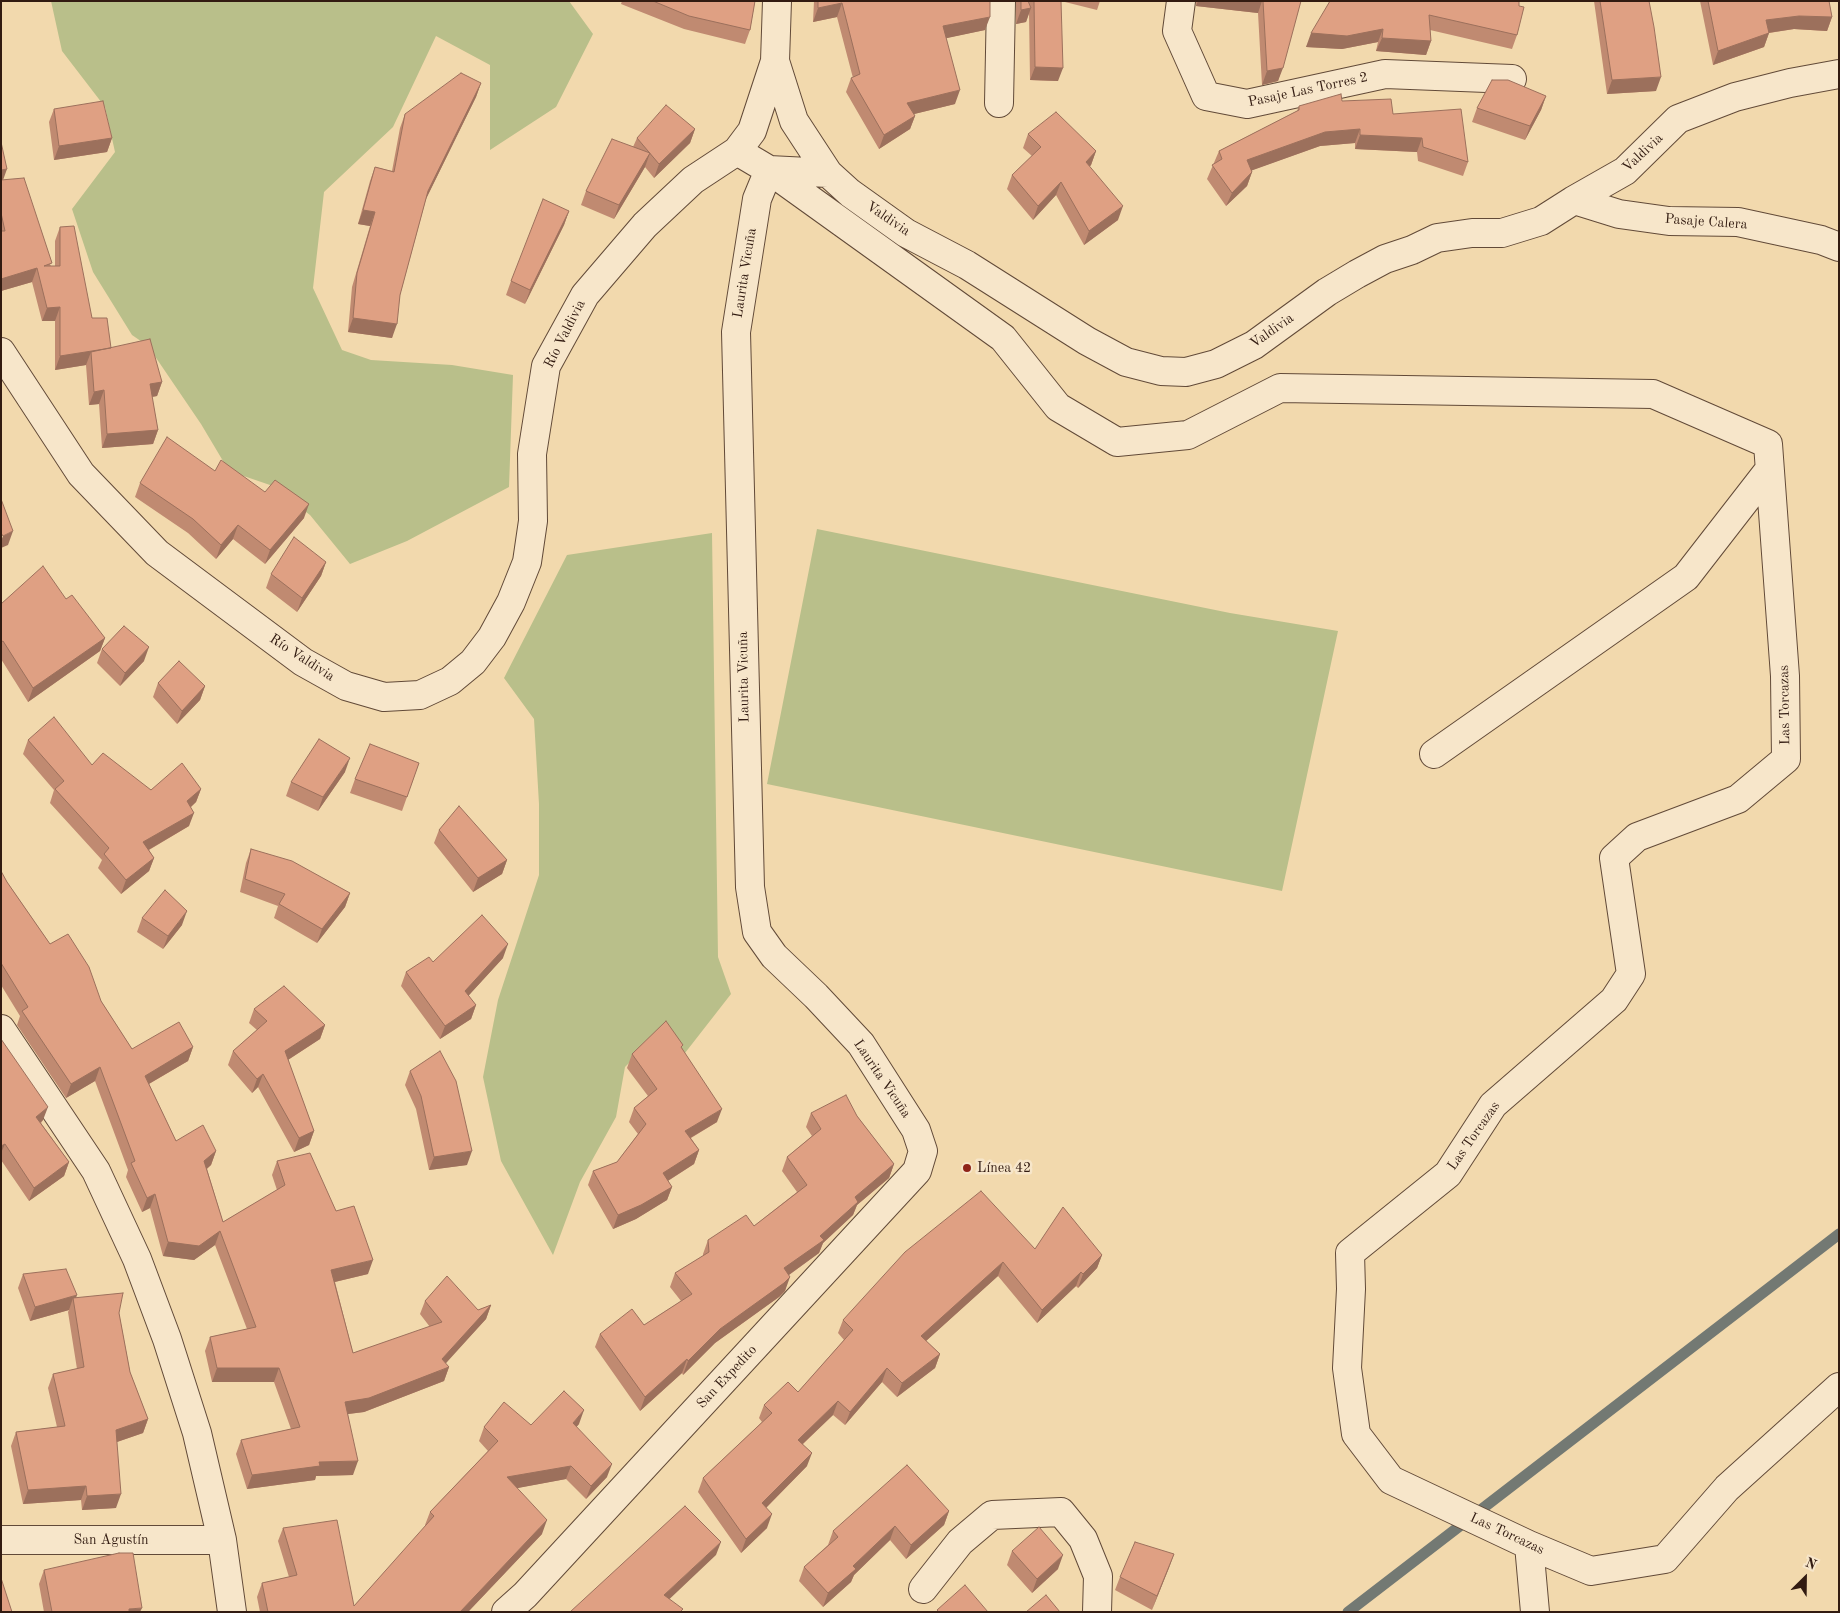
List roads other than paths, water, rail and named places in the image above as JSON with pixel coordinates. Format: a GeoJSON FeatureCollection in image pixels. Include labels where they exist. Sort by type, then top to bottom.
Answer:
{"type":"FeatureCollection","features":[{"type":"Feature","properties":{"kind":"street"},"geometry":{"type":"LineString","coordinates":[[775,61],[778,1]]}},
{"type":"Feature","properties":{"kind":"street"},"geometry":{"type":"LineString","coordinates":[[999,103],[1001,1]]}},
{"type":"Feature","properties":{"kind":"street","name":"Pasaje Las Torres 2"},"geometry":{"type":"LineString","coordinates":[[1181,1],[1177,31],[1206,96],[1246,104],[1385,74],[1512,79]]}},
{"type":"Feature","properties":{"kind":"street","name":"Río Valdivia"},"geometry":{"type":"LineString","coordinates":[[1,352],[81,474],[156,552],[303,662],[346,686],[384,696],[420,695],[450,681],[473,662],[492,637],[512,602],[527,562],[533,521],[532,454],[546,366],[585,295],[645,225],[693,180],[737,150],[752,131],[775,61]]}},
{"type":"Feature","properties":{"kind":"street","name":"Valdivia"},"geometry":{"type":"LineString","coordinates":[[775,61],[794,121],[828,173],[857,198],[906,233],[967,265],[1087,341],[1126,362],[1161,371],[1186,372],[1216,364],[1254,345],[1327,292],[1385,259],[1412,250],[1437,238],[1472,233],[1502,233],[1541,221],[1625,171],[1678,119],[1735,97],[1790,83],[1839,74]]}},
{"type":"Feature","properties":{"kind":"street"},"geometry":{"type":"LineString","coordinates":[[737,150],[768,170],[1003,338],[1058,407],[1117,442],[1188,435],[1280,388],[1652,394],[1769,457],[1686,577],[1434,754]]}},
{"type":"Feature","properties":{"kind":"street"},"geometry":{"type":"LineString","coordinates":[[768,170],[828,173]]}},
{"type":"Feature","properties":{"kind":"street","name":"Laurita Vicuña"},"geometry":{"type":"LineString","coordinates":[[768,170],[757,199],[736,332],[751,896],[757,932],[762,940],[774,956],[816,996],[861,1044],[916,1130]]}},
{"type":"Feature","properties":{"kind":"street","name":"Pasaje Calera"},"geometry":{"type":"LineString","coordinates":[[1574,200],[1619,214],[1670,221],[1738,222],[1821,240],[1839,247]]}},
{"type":"Feature","properties":{"kind":"street","name":"Las Torcazas"},"geometry":{"type":"LineString","coordinates":[[1769,457],[1786,676],[1786,759],[1738,799],[1637,837],[1614,858],[1631,974],[1614,1000],[1493,1105],[1448,1174],[1350,1253],[1351,1289],[1347,1368],[1356,1434],[1390,1480],[1529,1545],[1591,1571],[1665,1559],[1727,1488],[1839,1387]]}},
{"type":"Feature","properties":{"kind":"street"},"geometry":{"type":"LineString","coordinates":[[1,1029],[96,1171],[137,1259],[167,1340],[197,1433],[222,1540],[232,1612]]}},
{"type":"Feature","properties":{"kind":"street","name":"San Expedito"},"geometry":{"type":"LineString","coordinates":[[506,1612],[525,1595],[917,1171],[923,1151],[916,1130]]}},
{"type":"Feature","properties":{"kind":"street"},"geometry":{"type":"LineString","coordinates":[[923,1589],[960,1542],[992,1516],[1060,1512],[1083,1540],[1098,1576],[1097,1612]]}},
{"type":"Feature","properties":{"kind":"street","name":"San Agustín"},"geometry":{"type":"LineString","coordinates":[[1,1540],[222,1540]]}},
{"type":"Feature","properties":{"kind":"street"},"geometry":{"type":"LineString","coordinates":[[1529,1545],[1535,1612]]}},
{"type":"Feature","properties":{"kind":"waterway"},"geometry":{"type":"LineString","coordinates":[[1348,1612],[1839,1234]]}},
{"type":"Feature","properties":{"kind":"place","name":"Línea 42"},"geometry":{"type":"Point","coordinates":[967,1168]}}]}
